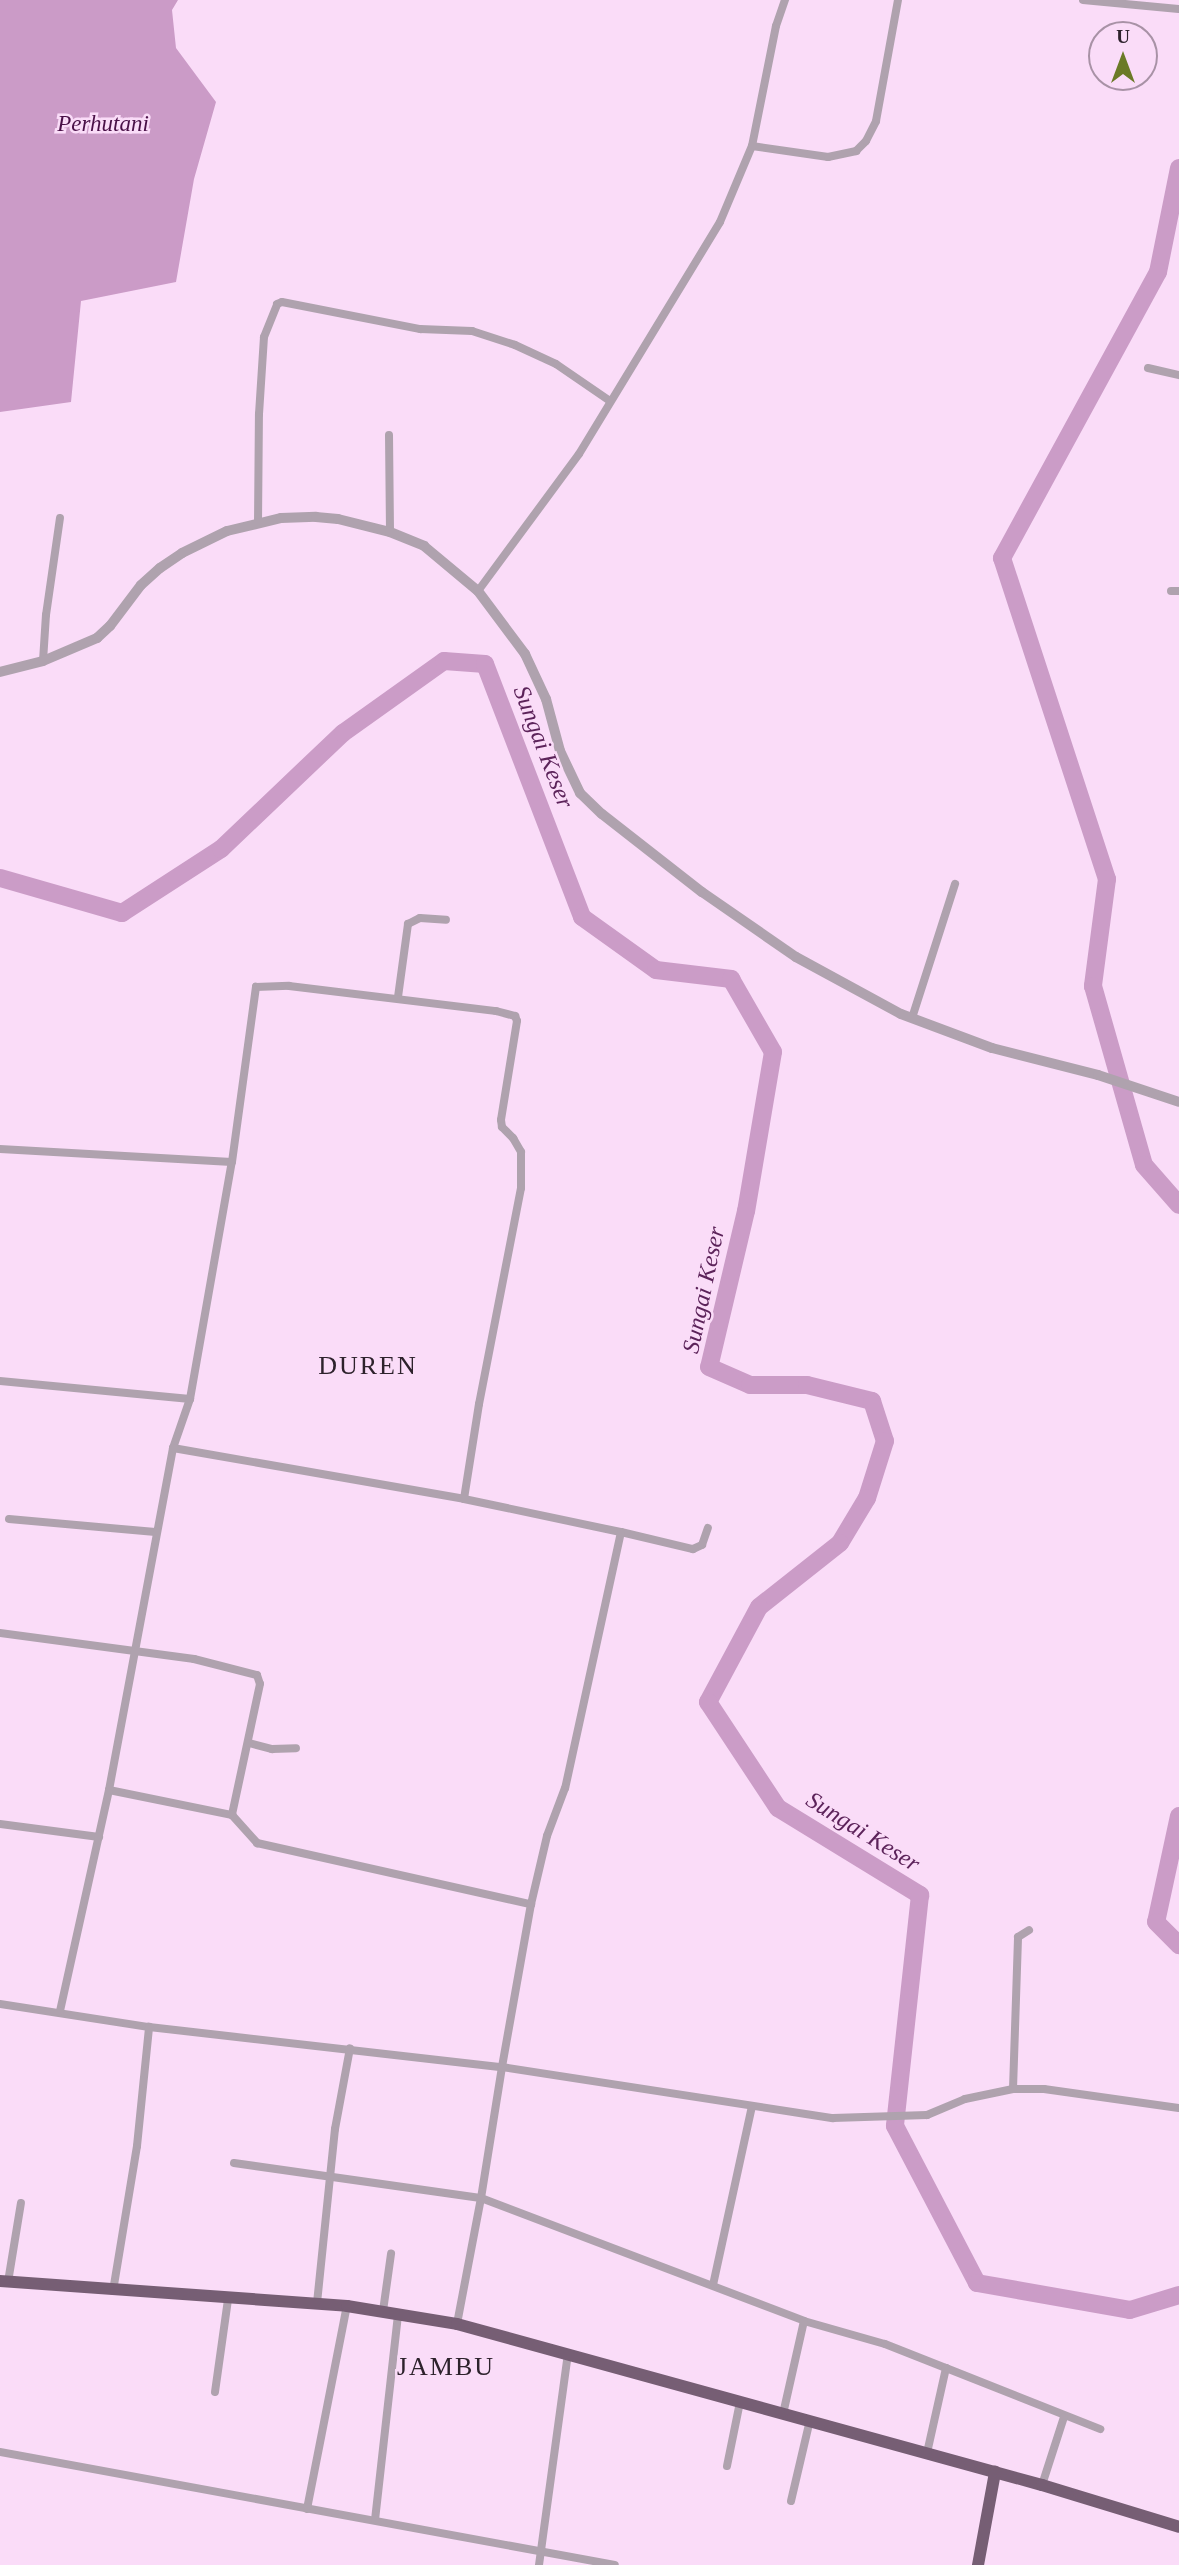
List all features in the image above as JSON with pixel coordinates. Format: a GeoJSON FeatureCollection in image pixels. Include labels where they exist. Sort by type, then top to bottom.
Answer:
{"type":"FeatureCollection","features":[{"type":"Feature","properties":{"kind":"highway"},"geometry":{"type":"LineString","coordinates":[[4,2282],[317,2303],[457,2324],[1042,2485],[1179,2527]]}},
{"type":"Feature","properties":{"kind":"highway"},"geometry":{"type":"LineString","coordinates":[[978,2565],[995,2472]]}},
{"type":"Feature","properties":{"kind":"street"},"geometry":{"type":"LineString","coordinates":[[478,591],[579,454],[632,362],[698,263],[720,222],[752,146],[776,26],[785,0]]}},
{"type":"Feature","properties":{"kind":"street"},"geometry":{"type":"LineString","coordinates":[[752,146],[828,157],[856,152],[866,141],[876,121],[898,0]]}},
{"type":"Feature","properties":{"kind":"street"},"geometry":{"type":"LineString","coordinates":[[1083,0],[1178,9]]}},
{"type":"Feature","properties":{"kind":"street"},"geometry":{"type":"LineString","coordinates":[[258,523],[258,414],[264,337],[276,304],[282,302],[421,329],[472,331],[515,345],[556,364],[610,401]]}},
{"type":"Feature","properties":{"kind":"street"},"geometry":{"type":"LineString","coordinates":[[1148,368],[1179,375]]}},
{"type":"Feature","properties":{"kind":"street"},"geometry":{"type":"LineString","coordinates":[[389,435],[390,532]]}},
{"type":"Feature","properties":{"kind":"street"},"geometry":{"type":"LineString","coordinates":[[43,661],[46,615],[60,518]]}},
{"type":"Feature","properties":{"kind":"street"},"geometry":{"type":"LineString","coordinates":[[0,672],[43,661],[97,638],[110,626],[141,585],[182,553],[227,531],[281,518],[338,519],[390,532],[424,546],[478,591],[525,654],[546,699],[560,751],[580,793],[667,866],[796,957],[863,995],[912,1018],[992,1048],[1126,1083],[1179,1102]]}},
{"type":"Feature","properties":{"kind":"street"},"geometry":{"type":"LineString","coordinates":[[912,1018],[955,884]]}},
{"type":"Feature","properties":{"kind":"street"},"geometry":{"type":"LineString","coordinates":[[398,997],[408,923],[420,918],[446,920]]}},
{"type":"Feature","properties":{"kind":"street"},"geometry":{"type":"LineString","coordinates":[[60,2011],[109,1790],[155,1532],[173,1448],[190,1399],[232,1162],[256,987],[289,986],[398,997],[510,1014],[517,1021],[501,1120],[502,1127],[513,1138],[521,1152],[521,1188],[479,1404],[464,1499]]}},
{"type":"Feature","properties":{"kind":"street"},"geometry":{"type":"LineString","coordinates":[[0,1149],[232,1162]]}},
{"type":"Feature","properties":{"kind":"street"},"geometry":{"type":"LineString","coordinates":[[0,1381],[190,1399]]}},
{"type":"Feature","properties":{"kind":"street"},"geometry":{"type":"LineString","coordinates":[[173,1448],[464,1499],[693,1549],[702,1545],[708,1528]]}},
{"type":"Feature","properties":{"kind":"street"},"geometry":{"type":"LineString","coordinates":[[9,1519],[155,1532]]}},
{"type":"Feature","properties":{"kind":"street"},"geometry":{"type":"LineString","coordinates":[[457,2324],[531,1904],[547,1836],[565,1788],[621,1532]]}},
{"type":"Feature","properties":{"kind":"street"},"geometry":{"type":"LineString","coordinates":[[0,1633],[194,1659],[257,1675],[260,1684],[232,1815]]}},
{"type":"Feature","properties":{"kind":"street"},"geometry":{"type":"LineString","coordinates":[[249,1743],[272,1749],[296,1748]]}},
{"type":"Feature","properties":{"kind":"street"},"geometry":{"type":"LineString","coordinates":[[109,1790],[232,1815],[257,1843],[531,1904]]}},
{"type":"Feature","properties":{"kind":"street"},"geometry":{"type":"LineString","coordinates":[[0,1824],[99,1837]]}},
{"type":"Feature","properties":{"kind":"street"},"geometry":{"type":"LineString","coordinates":[[1013,2089],[1018,1937],[1029,1930]]}},
{"type":"Feature","properties":{"kind":"street"},"geometry":{"type":"LineString","coordinates":[[0,2004],[60,2011],[149,2027],[502,2067],[833,2118],[927,2115],[965,2099],[1013,2089],[1044,2089],[1179,2108]]}},
{"type":"Feature","properties":{"kind":"street"},"geometry":{"type":"LineString","coordinates":[[113,2291],[137,2147],[149,2027]]}},
{"type":"Feature","properties":{"kind":"street"},"geometry":{"type":"LineString","coordinates":[[317,2303],[335,2129],[351,2048]]}},
{"type":"Feature","properties":{"kind":"street"},"geometry":{"type":"LineString","coordinates":[[713,2285],[752,2106]]}},
{"type":"Feature","properties":{"kind":"street"},"geometry":{"type":"LineString","coordinates":[[234,2163],[481,2197],[804,2321],[885,2344],[1063,2417],[1100,2429]]}},
{"type":"Feature","properties":{"kind":"street"},"geometry":{"type":"LineString","coordinates":[[4,2282],[21,2203]]}},
{"type":"Feature","properties":{"kind":"street"},"geometry":{"type":"LineString","coordinates":[[383,2311],[391,2254]]}},
{"type":"Feature","properties":{"kind":"street"},"geometry":{"type":"LineString","coordinates":[[215,2392],[228,2299]]}},
{"type":"Feature","properties":{"kind":"street"},"geometry":{"type":"LineString","coordinates":[[307,2509],[347,2306]]}},
{"type":"Feature","properties":{"kind":"street"},"geometry":{"type":"LineString","coordinates":[[374,2520],[398,2314]]}},
{"type":"Feature","properties":{"kind":"street"},"geometry":{"type":"LineString","coordinates":[[783,2414],[804,2321]]}},
{"type":"Feature","properties":{"kind":"street"},"geometry":{"type":"LineString","coordinates":[[539,2565],[568,2353]]}},
{"type":"Feature","properties":{"kind":"street"},"geometry":{"type":"LineString","coordinates":[[927,2453],[946,2368]]}},
{"type":"Feature","properties":{"kind":"street"},"geometry":{"type":"LineString","coordinates":[[727,2466],[740,2402]]}},
{"type":"Feature","properties":{"kind":"street"},"geometry":{"type":"LineString","coordinates":[[1042,2485],[1063,2417]]}},
{"type":"Feature","properties":{"kind":"street"},"geometry":{"type":"LineString","coordinates":[[791,2501],[810,2420]]}},
{"type":"Feature","properties":{"kind":"street"},"geometry":{"type":"LineString","coordinates":[[0,2452],[615,2565]]}},
{"type":"Feature","properties":{"kind":"green space","name":"Perhutani"},"geometry":{"type":"Polygon","coordinates":[[[0,0],[178,0],[172,10],[176,48],[216,102],[194,179],[176,282],[81,301],[71,402],[0,412],[0,0]]]}},
{"type":"Feature","properties":{"kind":"waterway"},"geometry":{"type":"LineString","coordinates":[[1179,168],[1158,272],[1002,558],[1107,879],[1093,986],[1144,1165],[1179,1205]]}},
{"type":"Feature","properties":{"kind":"waterway","name":"Sungai Keser"},"geometry":{"type":"LineString","coordinates":[[0,878],[122,913],[221,849],[343,733],[444,661],[485,664],[582,917],[656,970],[731,979],[773,1052],[746,1211],[709,1367],[750,1385],[807,1385],[872,1401],[885,1441],[867,1498],[840,1543],[759,1607],[708,1702],[778,1808],[920,1895],[895,2126],[977,2283],[1130,2310],[1179,2295]]}},
{"type":"Feature","properties":{"kind":"waterway"},"geometry":{"type":"LineString","coordinates":[[1179,1816],[1156,1922],[1179,1945]]}},
{"type":"Feature","properties":{"kind":"district","name":"DUREN"},"geometry":{"type":"Point","coordinates":[368,1366]}},
{"type":"Feature","properties":{"kind":"district","name":"JAMBU"},"geometry":{"type":"Point","coordinates":[446,2367]}}]}
